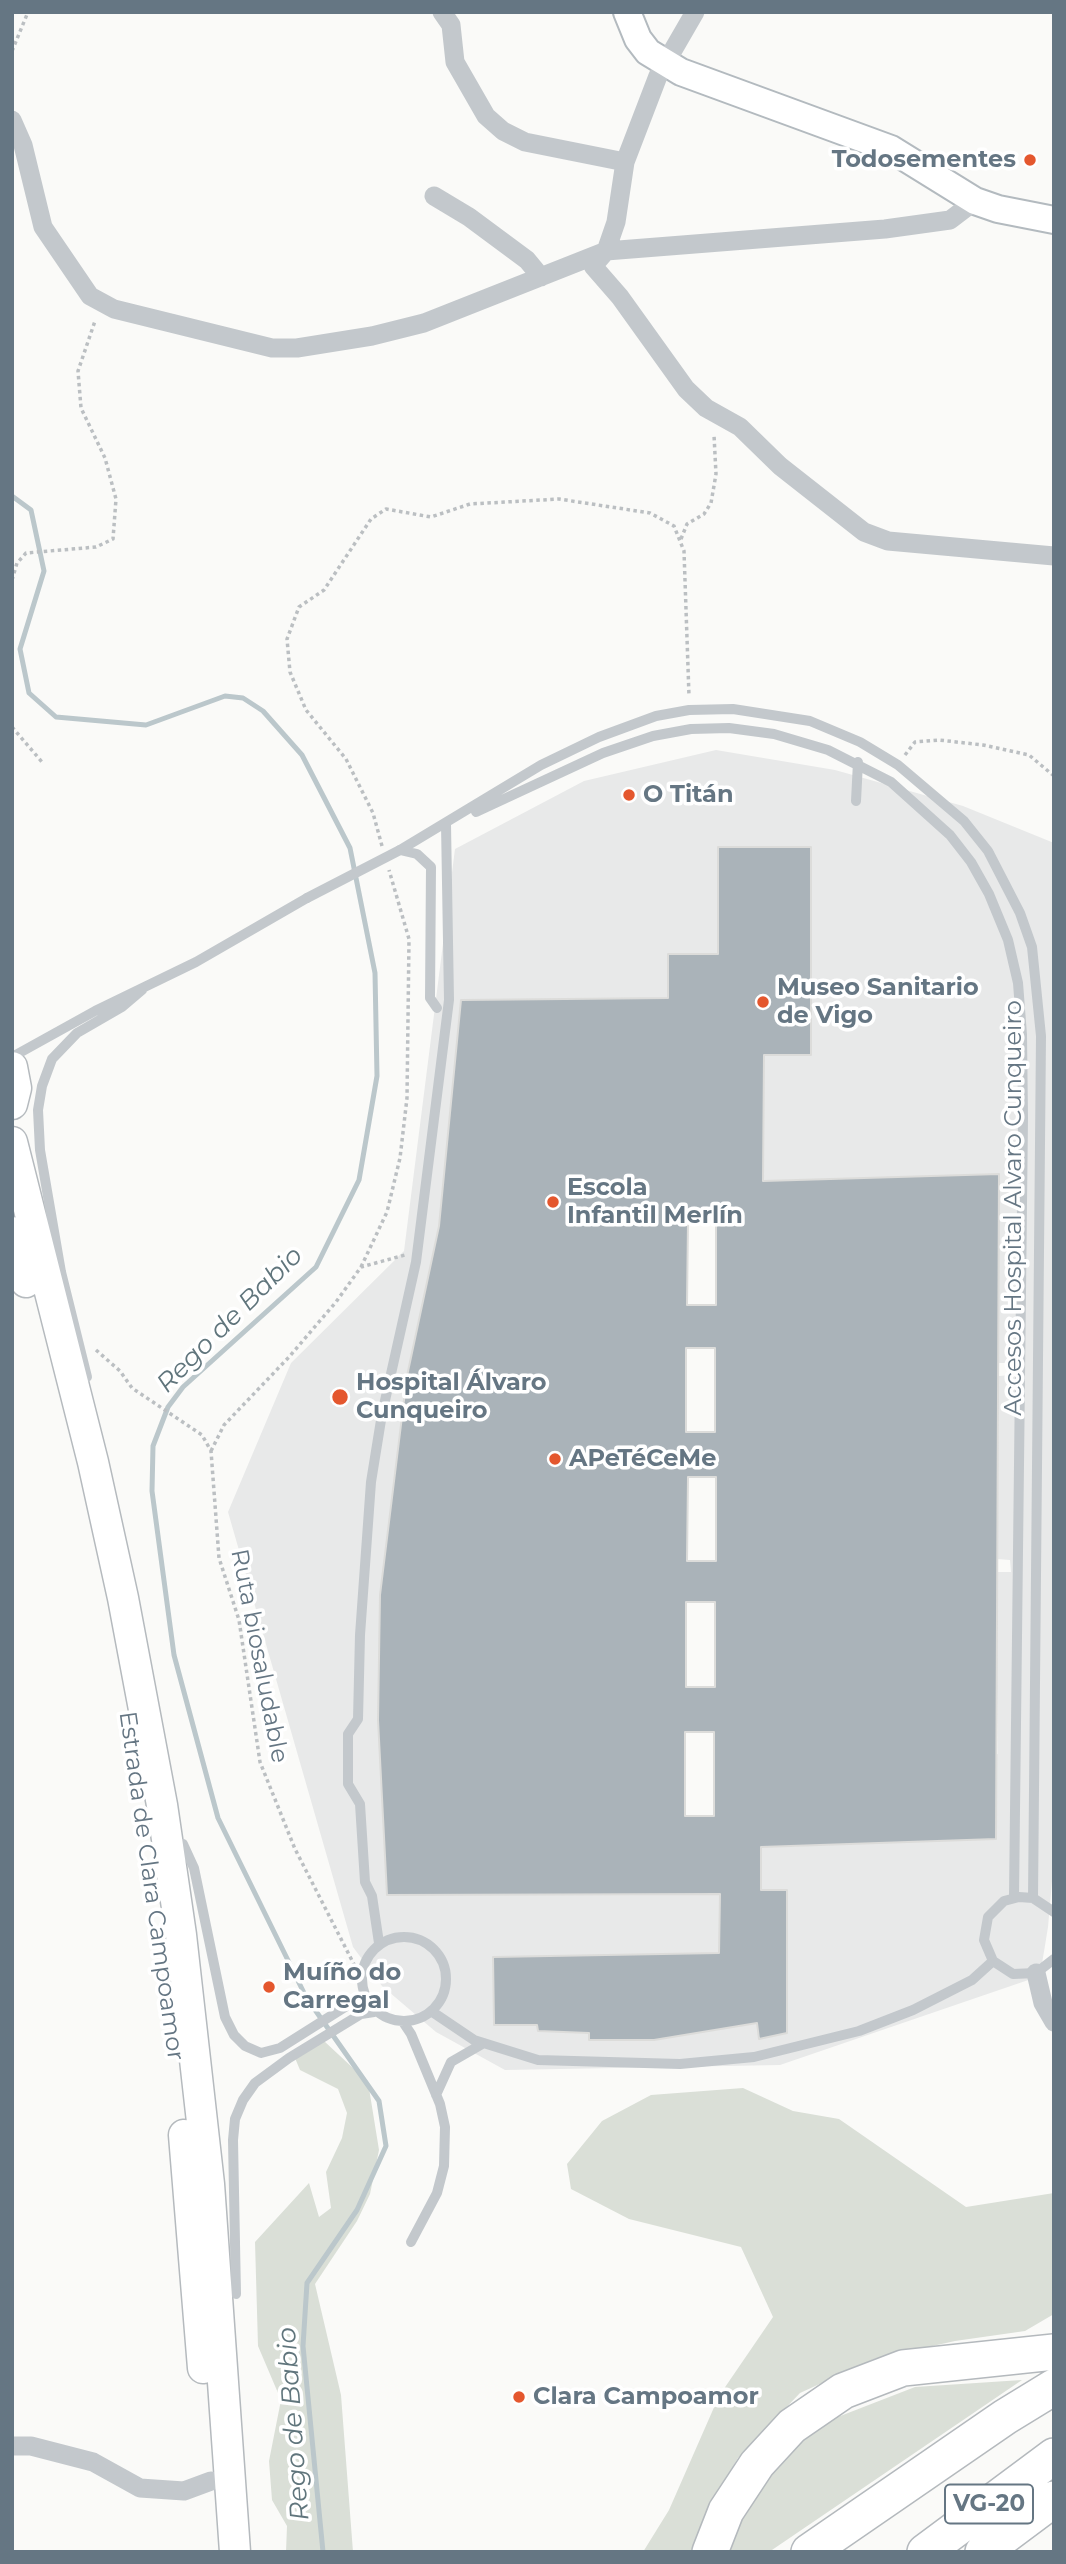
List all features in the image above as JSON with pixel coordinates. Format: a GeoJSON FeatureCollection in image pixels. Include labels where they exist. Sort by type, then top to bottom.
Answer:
{"type":"FeatureCollection","features":[{"type":"Feature","properties":{"kind":"highway"},"geometry":{"type":"LineString","coordinates":[[710,2552],[726,2511],[757,2464],[792,2426],[843,2391],[903,2368],[1054,2352]]}},
{"type":"Feature","properties":{"kind":"highway"},"geometry":{"type":"LineString","coordinates":[[809,2552],[983,2431],[1054,2387]]}},
{"type":"Feature","properties":{"kind":"highway","name":"VG-20"},"geometry":{"type":"LineString","coordinates":[[925,2552],[1054,2456]]}},
{"type":"Feature","properties":{"kind":"highway","name":"VG-20"},"geometry":{"type":"LineString","coordinates":[[983,2552],[1054,2499]]}},
{"type":"Feature","properties":{"kind":"main road"},"geometry":{"type":"LineString","coordinates":[[12,1067],[16,1088],[12,1104]]}},
{"type":"Feature","properties":{"kind":"main road","name":"Estrada de Clara Campoamor"},"geometry":{"type":"LineString","coordinates":[[12,1142],[81,1383],[100,1435],[144,1629],[183,1844],[236,2294],[254,2552]]}},
{"type":"Feature","properties":{"kind":"main road","name":"Estrada de Clara Campoamor"},"geometry":{"type":"LineString","coordinates":[[12,1232],[59,1401],[98,1573],[127,1714],[158,1906],[181,2092],[216,2552]]}},
{"type":"Feature","properties":{"kind":"main road","name":"Estrada de Clara Campoamor"},"geometry":{"type":"LineString","coordinates":[[81,1383],[139,1677],[181,1935],[209,2184],[235,2552]]}},
{"type":"Feature","properties":{"kind":"street"},"geometry":{"type":"LineString","coordinates":[[442,12],[451,25],[455,62],[485,116],[503,131],[525,142],[625,162]]}},
{"type":"Feature","properties":{"kind":"street"},"geometry":{"type":"LineString","coordinates":[[627,12],[638,39],[648,52],[664,64],[891,149],[975,201],[1054,220]]}},
{"type":"Feature","properties":{"kind":"street"},"geometry":{"type":"LineString","coordinates":[[695,12],[664,64],[625,162],[616,222],[606,251],[593,266],[620,297],[686,389],[709,409],[740,427],[780,466],[864,532],[888,541],[1054,556]]}},
{"type":"Feature","properties":{"kind":"street"},"geometry":{"type":"LineString","coordinates":[[12,120],[23,145],[43,226],[90,296],[114,309],[272,348],[297,348],[372,336],[424,323],[606,251],[885,229],[950,220],[975,201]]}},
{"type":"Feature","properties":{"kind":"street"},"geometry":{"type":"LineString","coordinates":[[434,196],[469,217],[527,261],[541,278]]}},
{"type":"Feature","properties":{"kind":"street"},"geometry":{"type":"LineString","coordinates":[[1036,1973],[1043,2003],[1054,2022]]}},
{"type":"Feature","properties":{"kind":"street"},"geometry":{"type":"LineString","coordinates":[[12,2446],[65,2453],[93,2462],[140,2487],[164,2492],[184,2491],[211,2481]]}},
{"type":"Feature","properties":{"kind":"lane","name":"Accesos Hospital Alvaro Cunqueiro"},"geometry":{"type":"LineString","coordinates":[[12,1057],[400,850],[541,765],[599,737],[656,716],[689,710],[733,709],[810,721],[860,742],[898,765],[964,821],[988,851],[1020,913],[1032,947],[1039,991],[1042,1118],[1033,1898]]}},
{"type":"Feature","properties":{"kind":"lane","name":"Accesos Hospital Alvaro Cunqueiro"},"geometry":{"type":"LineString","coordinates":[[446,824],[603,753],[653,736],[691,729],[729,729],[774,734],[858,762],[891,782],[924,809],[971,862],[989,894],[1008,940],[1018,983],[1023,1118],[1014,1897]]}},
{"type":"Feature","properties":{"kind":"lane"},"geometry":{"type":"LineString","coordinates":[[856,801],[858,762]]}},
{"type":"Feature","properties":{"kind":"lane"},"geometry":{"type":"LineString","coordinates":[[379,1943],[372,1896],[365,1882],[360,1804],[348,1784],[348,1734],[358,1719],[360,1635],[371,1482],[382,1414],[418,1254],[449,1000],[446,824]]}},
{"type":"Feature","properties":{"kind":"lane"},"geometry":{"type":"LineString","coordinates":[[400,850],[425,859],[430,867],[430,998],[437,1008]]}},
{"type":"Feature","properties":{"kind":"lane","name":"Accesos Hospital Alvaro Cunqueiro"},"geometry":{"type":"LineString","coordinates":[[81,1383],[80,1349],[61,1272],[40,1150],[38,1110],[42,1086],[52,1059],[77,1032],[122,1007],[142,990]]}},
{"type":"Feature","properties":{"kind":"lane"},"geometry":{"type":"LineString","coordinates":[[183,1844],[194,1868],[225,2017],[234,2035],[245,2046],[261,2053],[280,2048],[364,1995]]}},
{"type":"Feature","properties":{"kind":"lane"},"geometry":{"type":"LineString","coordinates":[[1054,1912],[1033,1898],[1014,1897],[996,1907],[984,1928],[986,1951],[993,1961],[1013,1974],[1036,1973],[1054,1959]]}},
{"type":"Feature","properties":{"kind":"lane"},"geometry":{"type":"LineString","coordinates":[[408,1937],[434,1950],[447,1976],[446,1991],[431,2011],[414,2021],[403,2022],[374,2012],[364,1995],[362,1980],[367,1956],[379,1943],[408,1937]]}},
{"type":"Feature","properties":{"kind":"lane"},"geometry":{"type":"LineString","coordinates":[[431,2011],[484,2043],[538,2060],[680,2064],[754,2057],[859,2031],[913,2010],[972,1980],[993,1961]]}},
{"type":"Feature","properties":{"kind":"lane"},"geometry":{"type":"LineString","coordinates":[[236,2294],[235,2119],[254,2083],[361,2014],[374,2012]]}},
{"type":"Feature","properties":{"kind":"lane"},"geometry":{"type":"LineString","coordinates":[[403,2022],[411,2034],[436,2095],[445,2127],[444,2166],[437,2193],[411,2242]]}},
{"type":"Feature","properties":{"kind":"lane"},"geometry":{"type":"LineString","coordinates":[[436,2095],[451,2062],[484,2043]]}},
{"type":"Feature","properties":{"kind":"path"},"geometry":{"type":"LineString","coordinates":[[12,51],[29,12]]}},
{"type":"Feature","properties":{"kind":"path"},"geometry":{"type":"LineString","coordinates":[[12,580],[17,563],[26,552],[96,547],[113,539],[116,499],[105,457],[81,408],[78,371],[87,339],[104,303]]}},
{"type":"Feature","properties":{"kind":"path"},"geometry":{"type":"LineString","coordinates":[[680,541],[687,524],[704,514],[714,490],[714,426],[709,409]]}},
{"type":"Feature","properties":{"kind":"path"},"geometry":{"type":"LineString","coordinates":[[384,851],[373,813],[346,759],[306,710],[290,672],[287,639],[299,607],[324,590],[371,519],[386,509],[431,517],[470,504],[559,499],[650,513],[674,526],[684,551],[689,710]]}},
{"type":"Feature","properties":{"kind":"path"},"geometry":{"type":"LineString","coordinates":[[12,727],[42,762]]}},
{"type":"Feature","properties":{"kind":"path"},"geometry":{"type":"LineString","coordinates":[[898,765],[915,742],[939,740],[1030,755],[1054,776]]}},
{"type":"Feature","properties":{"kind":"path"},"geometry":{"type":"LineString","coordinates":[[211,1451],[224,1425],[289,1357],[336,1302],[361,1267],[387,1212],[400,1158],[407,1098],[409,939],[387,863]]}},
{"type":"Feature","properties":{"kind":"path"},"geometry":{"type":"LineString","coordinates":[[361,1267],[395,1255],[418,1254]]}},
{"type":"Feature","properties":{"kind":"path"},"geometry":{"type":"LineString","coordinates":[[80,1349],[96,1350],[120,1371],[132,1388],[202,1435],[211,1451]]}},
{"type":"Feature","properties":{"kind":"path","name":"Ruta biosaludable"},"geometry":{"type":"LineString","coordinates":[[211,1451],[219,1558],[239,1620],[260,1762],[295,1849],[362,1980]]}},
{"type":"Feature","properties":{"kind":"shaded area","name":"Hospital Álvaro Cunqueiro"},"geometry":{"type":"Polygon","coordinates":[[[716,750],[835,770],[963,806],[1054,843],[1054,1858],[1048,1927],[1040,1976],[780,2065],[505,2070],[436,2032],[382,1986],[353,1947],[228,1512],[291,1363],[404,1251],[455,849],[584,781],[716,750]],[[811,848],[718,954],[668,954],[668,998],[462,1000],[439,1226],[407,1376],[380,1595],[378,1720],[387,1894],[720,1894],[719,1953],[493,1957],[494,2025],[537,2025],[539,2031],[588,2033],[589,2040],[654,2040],[757,2023],[786,1890],[761,1890],[761,1823],[779,1847],[996,1839],[996,1775],[911,1755],[998,1754],[997,1687],[899,1688],[997,1668],[998,1572],[1011,1572],[1010,1560],[997,1559],[999,1376],[1011,1375],[1010,1363],[998,1363],[999,1175],[780,1180],[763,1188],[764,1056],[811,1055],[811,848]]]}},
{"type":"Feature","properties":{"kind":"shaded area"},"geometry":{"type":"Polygon","coordinates":[[[324,2041],[368,2082],[379,2150],[370,2194],[357,2221],[315,2284],[341,2395],[353,2552],[286,2552],[287,2526],[272,2500],[269,2461],[281,2400],[258,2346],[255,2242],[309,2183],[319,2217],[331,2208],[326,2172],[342,2138],[347,2113],[338,2089],[300,2070],[295,2058],[324,2041]]]}},
{"type":"Feature","properties":{"kind":"shaded area"},"geometry":{"type":"Polygon","coordinates":[[[743,2088],[793,2111],[839,2119],[966,2207],[1054,2193],[1054,2314],[1025,2331],[955,2341],[874,2359],[800,2393],[738,2458],[704,2516],[735,2520],[776,2462],[830,2420],[915,2387],[1022,2380],[769,2552],[643,2552],[669,2510],[719,2396],[773,2317],[741,2247],[629,2219],[571,2189],[567,2164],[602,2121],[651,2095],[743,2088]]]}},
{"type":"Feature","properties":{"kind":"building"},"geometry":{"type":"Polygon","coordinates":[[[718,847],[811,847],[811,1055],[764,1055],[763,1181],[999,1174],[996,1839],[761,1847],[761,1890],[787,1890],[787,2033],[759,2039],[757,2023],[654,2040],[589,2040],[589,2033],[538,2031],[537,2025],[494,2025],[493,1957],[719,1953],[720,1894],[387,1895],[378,1720],[380,1595],[407,1376],[439,1226],[461,1000],[668,998],[668,954],[718,954],[718,847]],[[688,1221],[687,1305],[716,1305],[716,1221],[688,1221]],[[686,1348],[686,1432],[715,1432],[715,1348],[686,1348]],[[688,1477],[687,1561],[716,1561],[716,1477],[688,1477]],[[686,1602],[686,1687],[715,1687],[715,1602],[686,1602]],[[685,1732],[685,1816],[714,1816],[714,1732],[685,1732]]]}},
{"type":"Feature","properties":{"kind":"waterway","name":"Rego de Babio"},"geometry":{"type":"LineString","coordinates":[[12,496],[31,510],[44,571],[20,649],[29,693],[56,717],[146,725],[225,696],[243,698],[263,711],[302,755],[350,848],[375,973],[377,1076],[359,1180],[316,1267],[183,1387],[168,1407],[153,1446],[152,1491],[174,1655],[218,1818],[306,1997],[379,2101],[386,2146],[357,2210],[307,2283],[303,2346],[323,2552]]}},
{"type":"Feature","properties":{"kind":"place","name":"Todosementes"},"geometry":{"type":"Point","coordinates":[1030,160]}},
{"type":"Feature","properties":{"kind":"place","name":"O Titán"},"geometry":{"type":"Point","coordinates":[629,795]}},
{"type":"Feature","properties":{"kind":"place","name":"Museo Sanitario de Vigo"},"geometry":{"type":"Point","coordinates":[763,1002]}},
{"type":"Feature","properties":{"kind":"place","name":"Escola Infantil Merlín"},"geometry":{"type":"Point","coordinates":[553,1202]}},
{"type":"Feature","properties":{"kind":"place","name":"Hospital Álvaro Cunqueiro"},"geometry":{"type":"Point","coordinates":[340,1397]}},
{"type":"Feature","properties":{"kind":"place","name":"APeTéCeMe"},"geometry":{"type":"Point","coordinates":[555,1459]}},
{"type":"Feature","properties":{"kind":"place","name":"Muíño do Carregal"},"geometry":{"type":"Point","coordinates":[269,1987]}},
{"type":"Feature","properties":{"kind":"place","name":"Clara Campoamor"},"geometry":{"type":"Point","coordinates":[519,2397]}}]}
